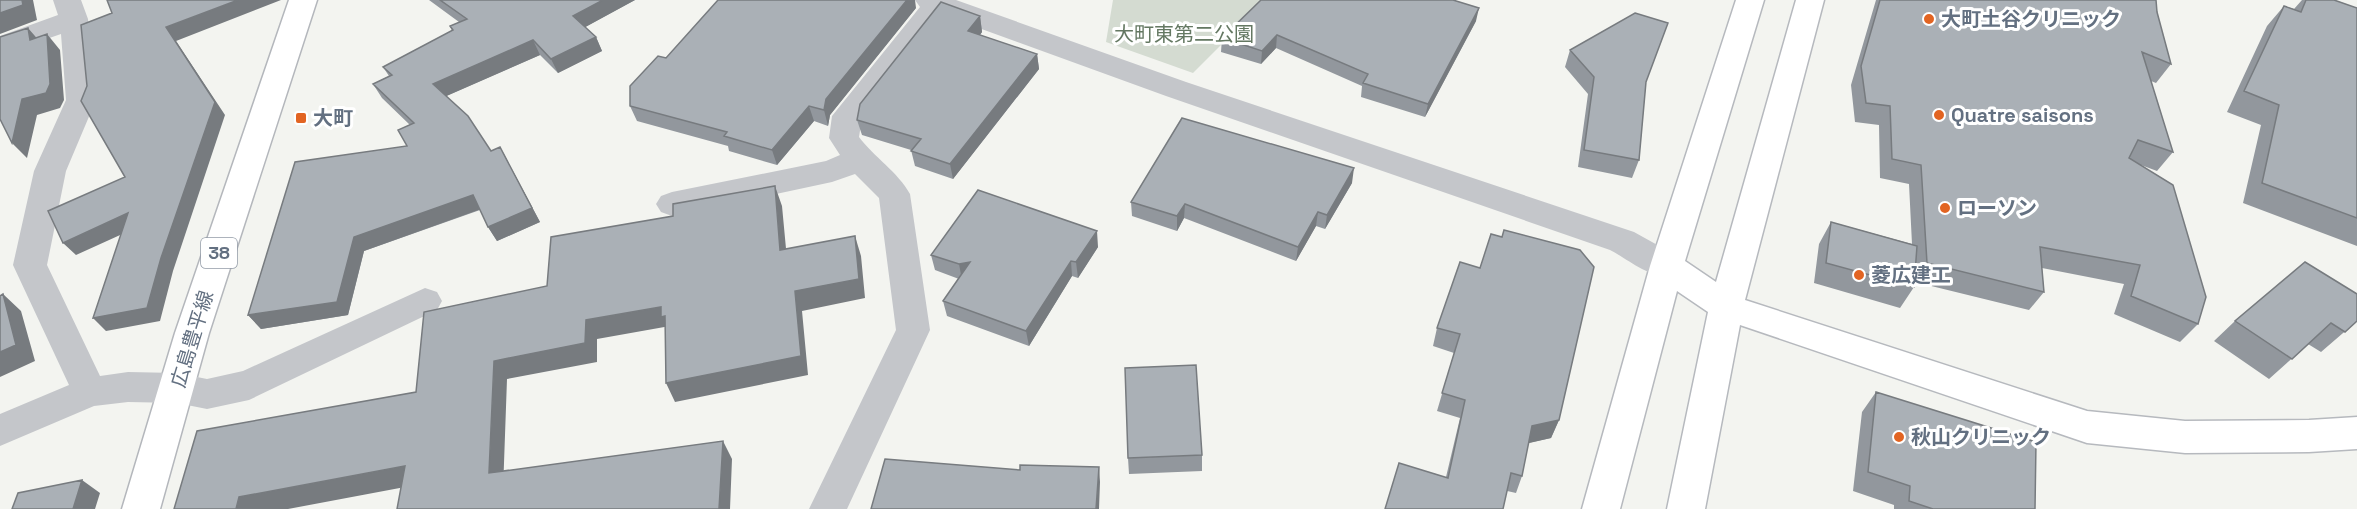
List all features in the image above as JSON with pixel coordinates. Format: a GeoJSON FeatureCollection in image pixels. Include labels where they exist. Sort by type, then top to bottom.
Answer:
{"type":"FeatureCollection","features":[{"type":"Feature","properties":{"kind":"street","name":"広島豊平線"},"geometry":{"type":"LineString","coordinates":[[141,509],[192,333],[303,0]]}},
{"type":"Feature","properties":{"kind":"street"},"geometry":{"type":"LineString","coordinates":[[1601,509],[1667,266],[1750,0]]}},
{"type":"Feature","properties":{"kind":"street"},"geometry":{"type":"LineString","coordinates":[[1686,509],[1726,307],[1810,0]]}},
{"type":"Feature","properties":{"kind":"street"},"geometry":{"type":"LineString","coordinates":[[828,509],[913,330],[894,194],[859,159],[844,138],[847,116],[935,1],[1176,89],[1622,241],[1667,266],[1726,307],[2087,427],[2185,437],[2308,436],[2357,433]]}},
{"type":"Feature","properties":{"kind":"street"},"geometry":{"type":"LineString","coordinates":[[0,46],[71,10],[81,100],[50,171],[30,265],[90,392]]}},
{"type":"Feature","properties":{"kind":"street"},"geometry":{"type":"LineString","coordinates":[[672,204],[832,171],[859,159]]}},
{"type":"Feature","properties":{"kind":"street"},"geometry":{"type":"LineString","coordinates":[[0,430],[90,392],[128,387],[177,388],[207,394],[249,385],[425,301]]}},
{"type":"Feature","properties":{"kind":"green space","name":"大町東第二公園"},"geometry":{"type":"Polygon","coordinates":[[[1113,0],[1266,0],[1193,73],[1106,42],[1113,0]]]}},
{"type":"Feature","properties":{"kind":"building"},"geometry":{"type":"Polygon","coordinates":[[[0,0],[22,0],[23,5],[0,13],[0,0]]]}},
{"type":"Feature","properties":{"kind":"building"},"geometry":{"type":"Polygon","coordinates":[[[107,0],[238,0],[166,27],[215,102],[161,258],[147,308],[93,318],[128,213],[63,243],[48,211],[125,177],[81,101],[87,86],[81,25],[112,13],[107,0]]]}},
{"type":"Feature","properties":{"kind":"building"},"geometry":{"type":"Polygon","coordinates":[[[440,0],[603,0],[573,16],[596,37],[551,59],[533,40],[433,84],[468,116],[491,151],[500,147],[532,208],[488,227],[473,195],[354,237],[337,302],[248,315],[295,162],[407,146],[398,130],[414,123],[373,84],[392,75],[383,67],[453,30],[450,26],[467,19],[440,0]]]}},
{"type":"Feature","properties":{"kind":"building"},"geometry":{"type":"Polygon","coordinates":[[[718,0],[907,0],[826,99],[824,110],[809,106],[772,150],[724,136],[727,132],[630,106],[630,86],[658,56],[666,58],[718,0]]]}},
{"type":"Feature","properties":{"kind":"building"},"geometry":{"type":"Polygon","coordinates":[[[1261,0],[1453,0],[1479,8],[1428,104],[1363,83],[1368,74],[1277,35],[1262,51],[1222,38],[1261,0]]]}},
{"type":"Feature","properties":{"kind":"building"},"geometry":{"type":"Polygon","coordinates":[[[1880,0],[2156,0],[2171,64],[2142,52],[2173,152],[2138,140],[2129,158],[2173,185],[2206,297],[2198,324],[2131,296],[2140,265],[2040,247],[2044,292],[1927,263],[1921,165],[1892,159],[1890,106],[1866,103],[1861,66],[1880,0]]]}},
{"type":"Feature","properties":{"kind":"building"},"geometry":{"type":"Polygon","coordinates":[[[2306,0],[2334,0],[2357,8],[2357,218],[2262,183],[2279,105],[2244,91],[2284,6],[2301,12],[2306,0]]]}},
{"type":"Feature","properties":{"kind":"building"},"geometry":{"type":"Polygon","coordinates":[[[941,2],[980,16],[968,31],[1037,54],[950,164],[911,151],[921,139],[857,120],[860,104],[941,2]]]}},
{"type":"Feature","properties":{"kind":"building"},"geometry":{"type":"Polygon","coordinates":[[[1635,13],[1668,23],[1646,82],[1639,160],[1584,150],[1594,77],[1570,50],[1635,13]]]}},
{"type":"Feature","properties":{"kind":"building"},"geometry":{"type":"Polygon","coordinates":[[[28,28],[30,40],[47,34],[50,84],[46,93],[22,99],[12,143],[0,119],[0,37],[28,28]]]}},
{"type":"Feature","properties":{"kind":"building"},"geometry":{"type":"Polygon","coordinates":[[[1182,118],[1354,168],[1327,215],[1318,212],[1298,247],[1185,204],[1177,216],[1131,202],[1182,118]]]}},
{"type":"Feature","properties":{"kind":"building"},"geometry":{"type":"Polygon","coordinates":[[[775,186],[780,250],[855,236],[859,279],[795,291],[801,356],[666,383],[665,316],[661,317],[661,307],[586,320],[585,343],[494,361],[489,473],[723,441],[719,509],[397,509],[405,466],[239,497],[236,509],[174,509],[197,431],[416,392],[424,312],[547,286],[551,237],[673,216],[673,204],[775,186]]]}},
{"type":"Feature","properties":{"kind":"building"},"geometry":{"type":"Polygon","coordinates":[[[978,190],[1097,231],[1076,262],[1071,261],[1026,331],[943,301],[970,262],[959,264],[931,255],[978,190]]]}},
{"type":"Feature","properties":{"kind":"building"},"geometry":{"type":"Polygon","coordinates":[[[1831,222],[1917,246],[1914,287],[1826,263],[1831,222]]]}},
{"type":"Feature","properties":{"kind":"building"},"geometry":{"type":"Polygon","coordinates":[[[1504,230],[1580,250],[1594,267],[1559,420],[1532,426],[1522,476],[1511,473],[1503,509],[1385,509],[1399,463],[1448,478],[1465,400],[1442,393],[1460,334],[1437,328],[1460,262],[1480,268],[1491,234],[1502,237],[1504,230]]]}},
{"type":"Feature","properties":{"kind":"building"},"geometry":{"type":"Polygon","coordinates":[[[2305,262],[2357,294],[2357,321],[2345,332],[2331,323],[2292,359],[2235,321],[2305,262]]]}},
{"type":"Feature","properties":{"kind":"building"},"geometry":{"type":"Polygon","coordinates":[[[3,294],[16,345],[0,352],[0,296],[3,294]]]}},
{"type":"Feature","properties":{"kind":"building"},"geometry":{"type":"Polygon","coordinates":[[[1196,365],[1202,455],[1128,458],[1125,368],[1196,365]]]}},
{"type":"Feature","properties":{"kind":"building","name":"秋山クリニック"},"geometry":{"type":"Polygon","coordinates":[[[1876,392],[2036,442],[2035,509],[1933,509],[1909,501],[1910,486],[1868,472],[1876,392]]]}},
{"type":"Feature","properties":{"kind":"building"},"geometry":{"type":"Polygon","coordinates":[[[885,459],[1020,470],[1020,465],[1099,467],[1096,509],[871,509],[885,459]]]}},
{"type":"Feature","properties":{"kind":"building"},"geometry":{"type":"Polygon","coordinates":[[[82,480],[73,509],[12,509],[18,493],[82,480]]]}},
{"type":"Feature","properties":{"kind":"place","name":"大町土谷クリニック"},"geometry":{"type":"Point","coordinates":[1929,19]}},
{"type":"Feature","properties":{"kind":"place","name":"Quatre saisons"},"geometry":{"type":"Point","coordinates":[1939,115]}},
{"type":"Feature","properties":{"kind":"place","name":"大町"},"geometry":{"type":"Point","coordinates":[301,118]}},
{"type":"Feature","properties":{"kind":"place","name":"ローソン"},"geometry":{"type":"Point","coordinates":[1945,208]}},
{"type":"Feature","properties":{"kind":"place","name":"菱広建工"},"geometry":{"type":"Point","coordinates":[1859,275]}},
{"type":"Feature","properties":{"kind":"place","name":"秋山クリニック"},"geometry":{"type":"Point","coordinates":[1899,437]}}]}
